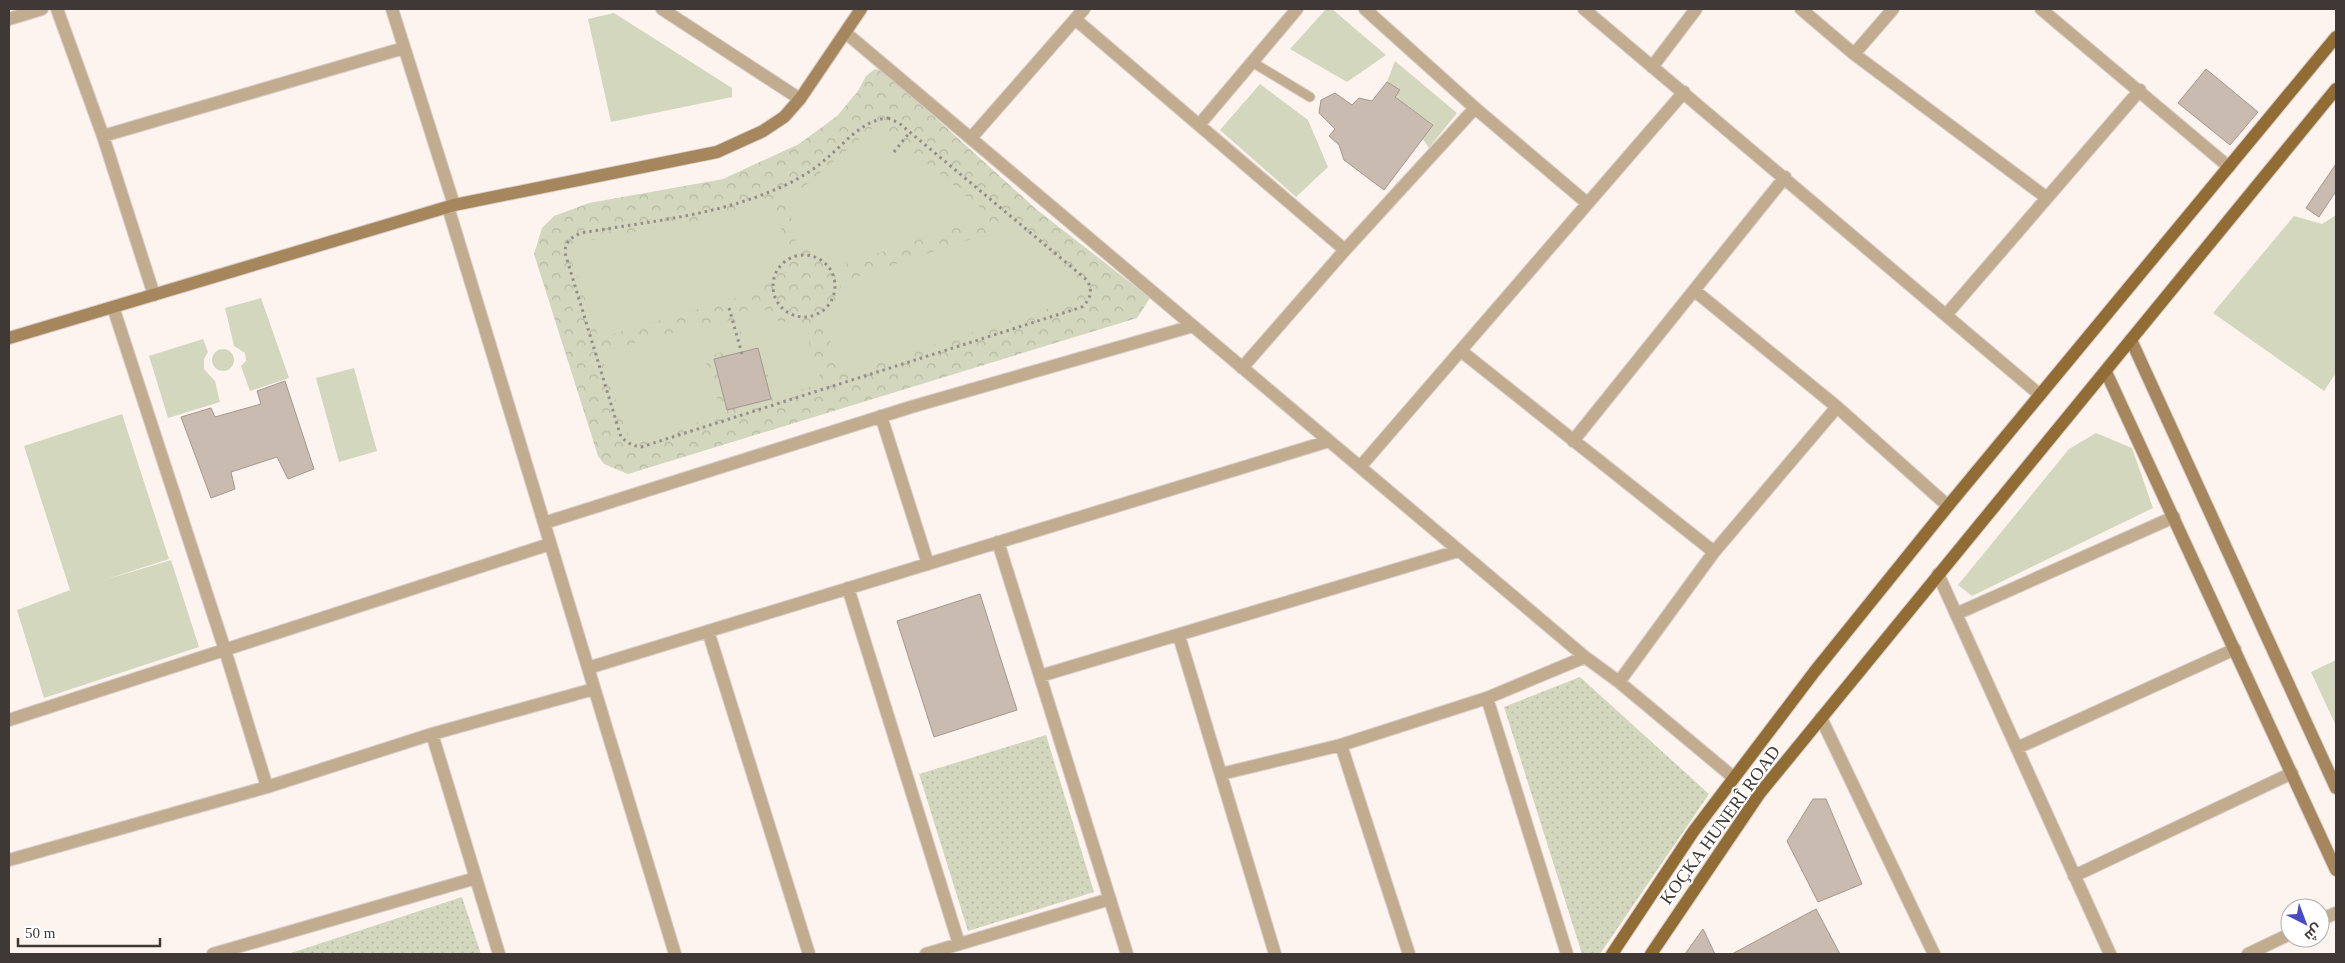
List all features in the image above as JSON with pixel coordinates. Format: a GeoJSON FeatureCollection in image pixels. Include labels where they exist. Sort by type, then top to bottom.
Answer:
{"type":"FeatureCollection","features":[{"type":"Feature","properties":{"kind":"main road"},"geometry":{"type":"LineString","coordinates":[[9,338],[451,206],[717,152],[763,131],[784,116],[800,99],[861,9]]}},
{"type":"Feature","properties":{"kind":"main road"},"geometry":{"type":"LineString","coordinates":[[1612,954],[1693,832],[1809,678],[1948,506],[2336,37]]}},
{"type":"Feature","properties":{"kind":"main road","name":"KOÇKA HUNERÎ ROAD"},"geometry":{"type":"LineString","coordinates":[[1651,954],[1760,793],[2336,89]]}},
{"type":"Feature","properties":{"kind":"main road"},"geometry":{"type":"LineString","coordinates":[[2131,340],[2336,788]]}},
{"type":"Feature","properties":{"kind":"main road"},"geometry":{"type":"LineString","coordinates":[[2106,372],[2336,870]]}},
{"type":"Feature","properties":{"kind":"street"},"geometry":{"type":"LineString","coordinates":[[9,19],[42,9]]}},
{"type":"Feature","properties":{"kind":"street"},"geometry":{"type":"LineString","coordinates":[[57,9],[103,136],[154,295]]}},
{"type":"Feature","properties":{"kind":"street"},"geometry":{"type":"LineString","coordinates":[[392,9],[550,544],[675,954]]}},
{"type":"Feature","properties":{"kind":"street"},"geometry":{"type":"LineString","coordinates":[[662,9],[800,99]]}},
{"type":"Feature","properties":{"kind":"street"},"geometry":{"type":"LineString","coordinates":[[971,138],[1084,9]]}},
{"type":"Feature","properties":{"kind":"street"},"geometry":{"type":"LineString","coordinates":[[1199,125],[1297,9]]}},
{"type":"Feature","properties":{"kind":"street"},"geometry":{"type":"LineString","coordinates":[[1365,9],[1475,108],[1586,203]]}},
{"type":"Feature","properties":{"kind":"street"},"geometry":{"type":"LineString","coordinates":[[1584,9],[1785,177],[2040,395]]}},
{"type":"Feature","properties":{"kind":"street"},"geometry":{"type":"LineString","coordinates":[[1652,67],[1696,9]]}},
{"type":"Feature","properties":{"kind":"street"},"geometry":{"type":"LineString","coordinates":[[1800,9],[1854,54],[2047,198]]}},
{"type":"Feature","properties":{"kind":"street"},"geometry":{"type":"LineString","coordinates":[[1854,54],[1893,9]]}},
{"type":"Feature","properties":{"kind":"street"},"geometry":{"type":"LineString","coordinates":[[2041,9],[2229,166]]}},
{"type":"Feature","properties":{"kind":"street"},"geometry":{"type":"LineString","coordinates":[[1075,20],[1345,250]]}},
{"type":"Feature","properties":{"kind":"street"},"geometry":{"type":"LineString","coordinates":[[846,33],[1458,551],[1733,777]]}},
{"type":"Feature","properties":{"kind":"street"},"geometry":{"type":"LineString","coordinates":[[103,136],[404,48]]}},
{"type":"Feature","properties":{"kind":"street"},"geometry":{"type":"LineString","coordinates":[[1946,315],[2140,90]]}},
{"type":"Feature","properties":{"kind":"street"},"geometry":{"type":"LineString","coordinates":[[1360,467],[1586,203],[1684,92]]}},
{"type":"Feature","properties":{"kind":"street"},"geometry":{"type":"LineString","coordinates":[[1242,368],[1345,250],[1475,108]]}},
{"type":"Feature","properties":{"kind":"street"},"geometry":{"type":"LineString","coordinates":[[1573,441],[1785,177]]}},
{"type":"Feature","properties":{"kind":"street"},"geometry":{"type":"LineString","coordinates":[[1695,291],[1837,407],[1948,506]]}},
{"type":"Feature","properties":{"kind":"street"},"geometry":{"type":"LineString","coordinates":[[113,307],[225,650],[267,787]]}},
{"type":"Feature","properties":{"kind":"street"},"geometry":{"type":"LineString","coordinates":[[544,523],[881,416],[1193,326]]}},
{"type":"Feature","properties":{"kind":"street"},"geometry":{"type":"LineString","coordinates":[[1461,351],[1714,552]]}},
{"type":"Feature","properties":{"kind":"street"},"geometry":{"type":"LineString","coordinates":[[1619,682],[1714,552],[1837,407]]}},
{"type":"Feature","properties":{"kind":"street"},"geometry":{"type":"LineString","coordinates":[[881,416],[928,564]]}},
{"type":"Feature","properties":{"kind":"street"},"geometry":{"type":"LineString","coordinates":[[588,668],[1328,441]]}},
{"type":"Feature","properties":{"kind":"street"},"geometry":{"type":"LineString","coordinates":[[1956,614],[2174,517]]}},
{"type":"Feature","properties":{"kind":"street"},"geometry":{"type":"LineString","coordinates":[[998,542],[1127,954]]}},
{"type":"Feature","properties":{"kind":"street"},"geometry":{"type":"LineString","coordinates":[[9,720],[550,544]]}},
{"type":"Feature","properties":{"kind":"street"},"geometry":{"type":"LineString","coordinates":[[1040,676],[1179,636],[1458,551]]}},
{"type":"Feature","properties":{"kind":"street"},"geometry":{"type":"LineString","coordinates":[[1938,574],[2110,954]]}},
{"type":"Feature","properties":{"kind":"street"},"geometry":{"type":"LineString","coordinates":[[848,588],[959,944]]}},
{"type":"Feature","properties":{"kind":"street"},"geometry":{"type":"LineString","coordinates":[[708,631],[809,954]]}},
{"type":"Feature","properties":{"kind":"street"},"geometry":{"type":"LineString","coordinates":[[1179,636],[1275,954]]}},
{"type":"Feature","properties":{"kind":"street"},"geometry":{"type":"LineString","coordinates":[[2017,748],[2235,649]]}},
{"type":"Feature","properties":{"kind":"street"},"geometry":{"type":"LineString","coordinates":[[1221,774],[1342,745],[1487,698],[1585,657]]}},
{"type":"Feature","properties":{"kind":"street"},"geometry":{"type":"LineString","coordinates":[[9,860],[267,787],[432,734],[594,689]]}},
{"type":"Feature","properties":{"kind":"street"},"geometry":{"type":"LineString","coordinates":[[1487,698],[1567,954]]}},
{"type":"Feature","properties":{"kind":"street"},"geometry":{"type":"LineString","coordinates":[[1821,718],[1932,953]]}},
{"type":"Feature","properties":{"kind":"street"},"geometry":{"type":"LineString","coordinates":[[432,734],[499,954]]}},
{"type":"Feature","properties":{"kind":"street"},"geometry":{"type":"LineString","coordinates":[[1342,745],[1409,954]]}},
{"type":"Feature","properties":{"kind":"street"},"geometry":{"type":"LineString","coordinates":[[2074,876],[2292,773]]}},
{"type":"Feature","properties":{"kind":"street"},"geometry":{"type":"LineString","coordinates":[[213,954],[476,878]]}},
{"type":"Feature","properties":{"kind":"street"},"geometry":{"type":"LineString","coordinates":[[926,954],[1110,899]]}},
{"type":"Feature","properties":{"kind":"street"},"geometry":{"type":"LineString","coordinates":[[2248,954],[2280,939]]}},
{"type":"Feature","properties":{"kind":"lane"},"geometry":{"type":"LineString","coordinates":[[1252,62],[1310,97]]}},
{"type":"Feature","properties":{"kind":"path"},"geometry":{"type":"LineString","coordinates":[[888,118],[899,123],[910,132],[1087,280],[1091,293],[1087,303],[1082,308],[641,446],[632,446],[626,442],[621,437],[565,253],[565,246],[569,240],[581,233],[702,212],[768,193],[784,186],[825,160],[875,119],[888,118]]}},
{"type":"Feature","properties":{"kind":"path"},"geometry":{"type":"LineString","coordinates":[[894,152],[910,132]]}},
{"type":"Feature","properties":{"kind":"path"},"geometry":{"type":"LineString","coordinates":[[810,255],[819,259],[833,274],[834,294],[824,311],[804,318],[793,316],[784,311],[777,303],[773,293],[772,282],[776,272],[790,258],[810,255]]}},
{"type":"Feature","properties":{"kind":"path"},"geometry":{"type":"LineString","coordinates":[[729,308],[742,354]]}},
{"type":"Feature","properties":{"kind":"green space"},"geometry":{"type":"Polygon","coordinates":[[[1326,9],[1332,9],[1386,55],[1347,82],[1290,49],[1326,9]]]}},
{"type":"Feature","properties":{"kind":"green space"},"geometry":{"type":"Polygon","coordinates":[[[614,13],[732,88],[732,97],[611,122],[588,19],[614,13]]]}},
{"type":"Feature","properties":{"kind":"green space"},"geometry":{"type":"Polygon","coordinates":[[[1395,61],[1457,113],[1429,148],[1422,138],[1433,124],[1395,97],[1400,90],[1387,82],[1395,61]]]}},
{"type":"Feature","properties":{"kind":"green space"},"geometry":{"type":"Polygon","coordinates":[[[875,69],[885,72],[1036,209],[1150,298],[1137,318],[628,474],[604,464],[598,456],[534,254],[542,228],[554,216],[589,203],[723,179],[799,144],[837,116],[858,91],[866,76],[875,69]]]}},
{"type":"Feature","properties":{"kind":"green space"},"geometry":{"type":"Polygon","coordinates":[[[1260,84],[1308,120],[1328,167],[1296,197],[1220,130],[1260,84]]]}},
{"type":"Feature","properties":{"kind":"green space"},"geometry":{"type":"Polygon","coordinates":[[[873,128],[885,128],[990,216],[836,267],[820,253],[796,245],[787,194],[800,190],[873,128]]]}},
{"type":"Feature","properties":{"kind":"green space"},"geometry":{"type":"Polygon","coordinates":[[[771,200],[790,253],[770,269],[757,292],[599,338],[570,256],[571,244],[700,220],[771,200]]]}},
{"type":"Feature","properties":{"kind":"green space"},"geometry":{"type":"Polygon","coordinates":[[[2336,215],[2336,373],[2324,391],[2213,313],[2294,216],[2322,224],[2336,215]]]}},
{"type":"Feature","properties":{"kind":"green space"},"geometry":{"type":"Polygon","coordinates":[[[1008,227],[1081,282],[1074,300],[840,375],[824,318],[839,301],[841,282],[1008,227]]]}},
{"type":"Feature","properties":{"kind":"green space"},"geometry":{"type":"Polygon","coordinates":[[[261,298],[289,378],[250,391],[241,366],[246,361],[245,353],[234,346],[225,308],[261,298]]]}},
{"type":"Feature","properties":{"kind":"green space"},"geometry":{"type":"Polygon","coordinates":[[[762,306],[776,320],[804,327],[822,383],[773,399],[762,345],[745,346],[735,313],[762,306]]]}},
{"type":"Feature","properties":{"kind":"green space"},"geometry":{"type":"Polygon","coordinates":[[[727,319],[737,347],[705,358],[721,413],[650,440],[637,441],[626,432],[600,352],[727,319]]]}},
{"type":"Feature","properties":{"kind":"green space"},"geometry":{"type":"Polygon","coordinates":[[[203,339],[208,352],[204,359],[204,369],[215,381],[220,402],[168,418],[149,356],[203,339]]]}},
{"type":"Feature","properties":{"kind":"green space"},"geometry":{"type":"Polygon","coordinates":[[[223,349],[231,352],[234,360],[231,368],[223,371],[215,368],[212,360],[215,352],[223,349]]]}},
{"type":"Feature","properties":{"kind":"green space"},"geometry":{"type":"Polygon","coordinates":[[[354,368],[377,451],[339,462],[316,378],[354,368]]]}},
{"type":"Feature","properties":{"kind":"green space"},"geometry":{"type":"Polygon","coordinates":[[[122,414],[169,559],[101,581],[171,560],[199,647],[44,698],[17,610],[70,590],[24,446],[122,414]]]}},
{"type":"Feature","properties":{"kind":"green space"},"geometry":{"type":"Polygon","coordinates":[[[2096,433],[2132,448],[2153,508],[1972,596],[1958,585],[2069,449],[2096,433]]]}},
{"type":"Feature","properties":{"kind":"green space"},"geometry":{"type":"Polygon","coordinates":[[[2336,660],[2336,726],[2311,672],[2336,660]]]}},
{"type":"Feature","properties":{"kind":"green space"},"geometry":{"type":"Polygon","coordinates":[[[1580,677],[1709,794],[1600,954],[1582,954],[1504,707],[1580,677]]]}},
{"type":"Feature","properties":{"kind":"green space"},"geometry":{"type":"Polygon","coordinates":[[[1046,735],[1094,892],[968,931],[919,774],[1046,735]]]}},
{"type":"Feature","properties":{"kind":"green space"},"geometry":{"type":"Polygon","coordinates":[[[462,897],[481,954],[288,954],[462,897]]]}},
{"type":"Feature","properties":{"kind":"building"},"geometry":{"type":"Polygon","coordinates":[[[2206,69],[2258,112],[2230,145],[2178,103],[2206,69]]]}},
{"type":"Feature","properties":{"kind":"building"},"geometry":{"type":"Polygon","coordinates":[[[1387,82],[1400,90],[1395,97],[1433,125],[1384,190],[1344,160],[1339,145],[1329,136],[1335,129],[1319,113],[1321,100],[1335,93],[1352,105],[1359,98],[1372,101],[1387,82]]]}},
{"type":"Feature","properties":{"kind":"building"},"geometry":{"type":"Polygon","coordinates":[[[2336,164],[2336,191],[2319,217],[2306,208],[2336,164]]]}},
{"type":"Feature","properties":{"kind":"building"},"geometry":{"type":"Polygon","coordinates":[[[758,348],[771,399],[727,410],[714,359],[758,348]]]}},
{"type":"Feature","properties":{"kind":"building"},"geometry":{"type":"Polygon","coordinates":[[[285,381],[314,469],[288,479],[277,457],[231,472],[235,489],[211,498],[181,417],[211,408],[215,417],[261,404],[257,391],[285,381]]]}},
{"type":"Feature","properties":{"kind":"building"},"geometry":{"type":"Polygon","coordinates":[[[980,594],[1017,710],[934,737],[897,621],[980,594]]]}},
{"type":"Feature","properties":{"kind":"building"},"geometry":{"type":"Polygon","coordinates":[[[1813,799],[1826,799],[1862,884],[1818,902],[1787,841],[1813,799]]]}},
{"type":"Feature","properties":{"kind":"building"},"geometry":{"type":"Polygon","coordinates":[[[1816,909],[1840,954],[1732,954],[1816,909]]]}},
{"type":"Feature","properties":{"kind":"building"},"geometry":{"type":"Polygon","coordinates":[[[1703,929],[1715,954],[1685,954],[1703,929]]]}}]}
